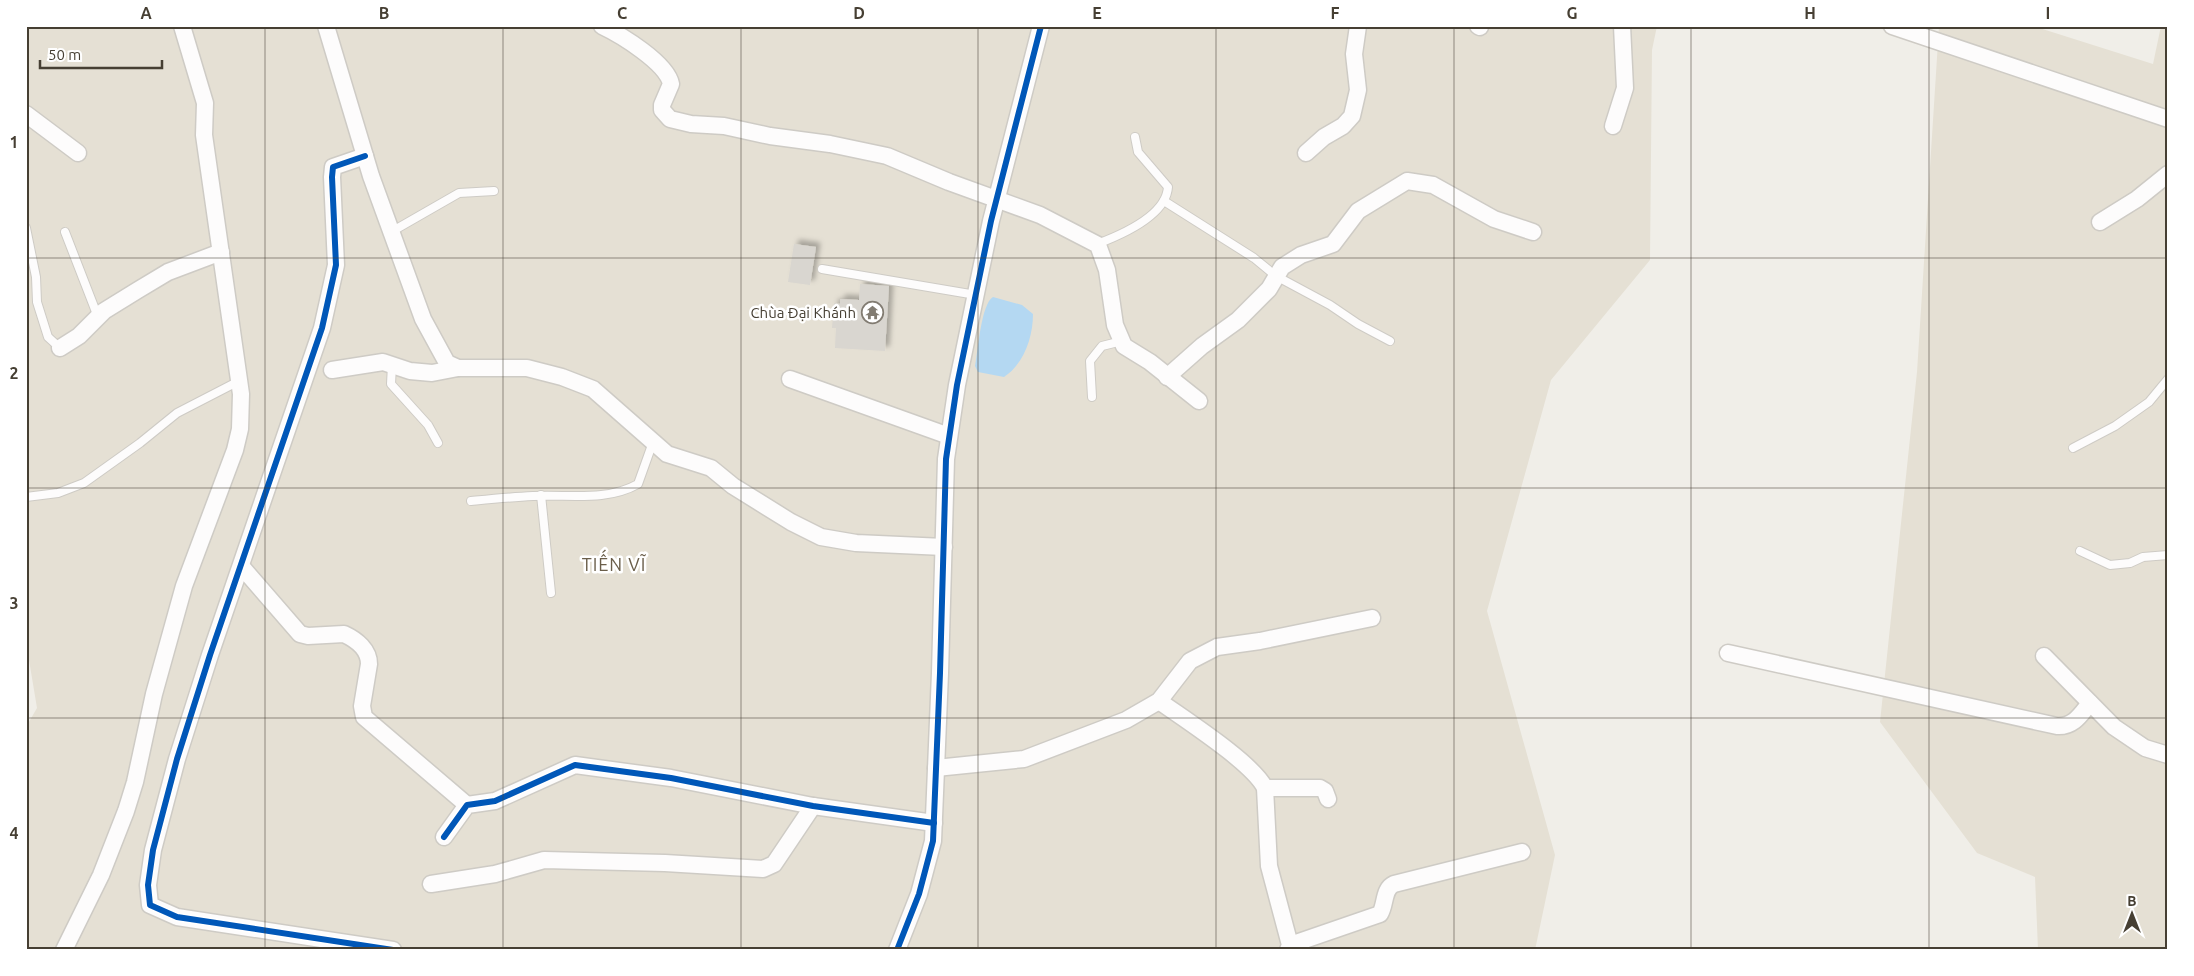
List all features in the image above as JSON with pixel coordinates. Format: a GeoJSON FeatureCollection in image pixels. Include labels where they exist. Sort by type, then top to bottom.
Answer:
{"type":"FeatureCollection","features":[{"type":"Feature","properties":{"kind":"street"},"geometry":{"type":"LineString","coordinates":[[64,950],[101,875],[128,804],[156,685],[184,586],[238,442],[241,411],[239,381],[204,135],[205,103],[182,26]]}},
{"type":"Feature","properties":{"kind":"street"},"geometry":{"type":"LineString","coordinates":[[326,26],[365,156],[423,319],[447,363],[458,368]]}},
{"type":"Feature","properties":{"kind":"street"},"geometry":{"type":"LineString","coordinates":[[602,26],[635,44],[665,72],[671,84],[662,105],[662,110],[670,119],[691,124],[724,126],[770,136],[830,144],[887,156],[949,182],[997,198],[1040,216],[1097,244],[1107,270],[1115,325],[1124,346],[1150,362],[1200,401]]}},
{"type":"Feature","properties":{"kind":"street"},"geometry":{"type":"LineString","coordinates":[[897,950],[918,894],[933,841],[946,459],[949,436],[957,385],[997,198],[1041,26]]}},
{"type":"Feature","properties":{"kind":"street"},"geometry":{"type":"LineString","coordinates":[[1306,152],[1324,137],[1343,126],[1354,111],[1358,84],[1354,54],[1358,26]]}},
{"type":"Feature","properties":{"kind":"street"},"geometry":{"type":"LineString","coordinates":[[1613,126],[1626,88],[1622,26]]}},
{"type":"Feature","properties":{"kind":"street"},"geometry":{"type":"LineString","coordinates":[[1892,26],[2168,119]]}},
{"type":"Feature","properties":{"kind":"street"},"geometry":{"type":"LineString","coordinates":[[26,114],[78,153]]}},
{"type":"Feature","properties":{"kind":"street"},"geometry":{"type":"LineString","coordinates":[[365,156],[333,167],[336,265],[322,328],[210,655],[177,759],[153,850],[148,885],[150,905],[177,917],[393,950]]}},
{"type":"Feature","properties":{"kind":"street"},"geometry":{"type":"LineString","coordinates":[[2100,222],[2137,199],[2168,174]]}},
{"type":"Feature","properties":{"kind":"street"},"geometry":{"type":"LineString","coordinates":[[1167,377],[1202,346],[1238,320],[1268,289],[1282,267],[1302,255],[1333,244],[1358,211],[1407,181],[1433,185],[1494,219],[1533,232]]}},
{"type":"Feature","properties":{"kind":"street"},"geometry":{"type":"LineString","coordinates":[[60,348],[79,336],[104,311],[168,272],[221,252]]}},
{"type":"Feature","properties":{"kind":"street"},"geometry":{"type":"LineString","coordinates":[[332,370],[383,362],[410,371],[432,373],[458,368],[527,368],[562,377],[593,389],[667,454],[711,468],[733,486],[790,522],[821,538],[856,543],[944,547]]}},
{"type":"Feature","properties":{"kind":"street"},"geometry":{"type":"LineString","coordinates":[[790,378],[949,436]]}},
{"type":"Feature","properties":{"kind":"street"},"geometry":{"type":"LineString","coordinates":[[241,566],[300,634],[308,636],[344,634],[364,649],[369,657],[362,706],[364,716],[467,805]]}},
{"type":"Feature","properties":{"kind":"street"},"geometry":{"type":"LineString","coordinates":[[936,768],[1024,759],[1126,720],[1159,701],[1190,661],[1217,647],[1260,641],[1372,618]]}},
{"type":"Feature","properties":{"kind":"street"},"geometry":{"type":"LineString","coordinates":[[1728,653],[1915,696],[2060,726],[2075,722],[2090,703]]}},
{"type":"Feature","properties":{"kind":"street"},"geometry":{"type":"LineString","coordinates":[[2044,656],[2114,727],[2145,748],[2168,755]]}},
{"type":"Feature","properties":{"kind":"street"},"geometry":{"type":"LineString","coordinates":[[1159,701],[1252,770],[1265,788],[1269,866],[1289,947],[1380,914],[1389,886],[1522,852]]}},
{"type":"Feature","properties":{"kind":"street"},"geometry":{"type":"LineString","coordinates":[[444,837],[467,805],[495,801],[575,765],[671,778],[814,806],[934,823]]}},
{"type":"Feature","properties":{"kind":"street"},"geometry":{"type":"LineString","coordinates":[[1265,788],[1320,788],[1325,791],[1328,799]]}},
{"type":"Feature","properties":{"kind":"street"},"geometry":{"type":"LineString","coordinates":[[430,884],[495,874],[544,860],[665,863],[763,869],[774,864],[814,806]]}},
{"type":"Feature","properties":{"kind":"lane"},"geometry":{"type":"LineString","coordinates":[[1097,244],[1126,233],[1155,211],[1167,196],[1168,187],[1138,152],[1135,137]]}},
{"type":"Feature","properties":{"kind":"lane"},"geometry":{"type":"LineString","coordinates":[[391,232],[459,194],[494,190]]}},
{"type":"Feature","properties":{"kind":"lane"},"geometry":{"type":"LineString","coordinates":[[1164,201],[1254,258],[1276,276],[1330,305],[1358,324],[1390,341]]}},
{"type":"Feature","properties":{"kind":"lane"},"geometry":{"type":"LineString","coordinates":[[26,228],[36,277],[37,302],[48,337],[60,348]]}},
{"type":"Feature","properties":{"kind":"lane"},"geometry":{"type":"LineString","coordinates":[[65,232],[98,317]]}},
{"type":"Feature","properties":{"kind":"lane"},"geometry":{"type":"LineString","coordinates":[[822,269],[976,295]]}},
{"type":"Feature","properties":{"kind":"lane"},"geometry":{"type":"LineString","coordinates":[[1092,398],[1090,361],[1102,346],[1122,341]]}},
{"type":"Feature","properties":{"kind":"lane"},"geometry":{"type":"LineString","coordinates":[[392,365],[390,384],[428,425],[438,442]]}},
{"type":"Feature","properties":{"kind":"lane"},"geometry":{"type":"LineString","coordinates":[[2073,448],[2115,426],[2149,402],[2168,379]]}},
{"type":"Feature","properties":{"kind":"lane"},"geometry":{"type":"LineString","coordinates":[[26,497],[58,493],[84,483],[140,443],[177,413],[239,381]]}},
{"type":"Feature","properties":{"kind":"lane"},"geometry":{"type":"LineString","coordinates":[[471,501],[541,495],[604,495],[626,491],[638,484],[653,442]]}},
{"type":"Feature","properties":{"kind":"lane"},"geometry":{"type":"LineString","coordinates":[[541,495],[551,593]]}},
{"type":"Feature","properties":{"kind":"lane"},"geometry":{"type":"LineString","coordinates":[[2080,551],[2110,565],[2130,563],[2142,557],[2168,555]]}},
{"type":"Feature","properties":{"kind":"shaded area"},"geometry":{"type":"Polygon","coordinates":[[[26,26],[1657,26],[1652,50],[1650,260],[1551,380],[1487,611],[1555,855],[1535,950],[26,950],[26,727],[37,708],[26,642],[26,26]]]}},
{"type":"Feature","properties":{"kind":"shaded area"},"geometry":{"type":"Polygon","coordinates":[[[1939,26],[2033,26],[2153,64],[2161,26],[2168,26],[2168,950],[2038,950],[2035,877],[1977,853],[1880,722],[1917,372],[1939,26]]]}},
{"type":"Feature","properties":{"kind":"water"},"geometry":{"type":"Polygon","coordinates":[[[993,297],[1022,305],[1033,314],[1033,323],[1026,349],[1017,365],[1004,377],[978,372],[975,366],[983,318],[989,301],[993,297]]]}},
{"type":"Feature","properties":{"kind":"building"},"geometry":{"type":"Polygon","coordinates":[[[794,244],[816,247],[810,285],[788,282],[794,244]]]}},
{"type":"Feature","properties":{"kind":"building"},"geometry":{"type":"Polygon","coordinates":[[[860,284],[889,286],[885,351],[835,348],[836,328],[832,328],[834,303],[840,304],[840,299],[859,300],[860,284]]]}},
{"type":"Feature","properties":{"kind":"cycle path"},"geometry":{"type":"LineString","coordinates":[[897,950],[919,894],[933,841],[946,459],[957,385],[991,221],[1041,26]]}},
{"type":"Feature","properties":{"kind":"cycle path"},"geometry":{"type":"LineString","coordinates":[[365,156],[333,167],[336,265],[322,328],[210,655],[177,759],[153,850],[148,885],[150,905],[177,917],[393,950]]}},
{"type":"Feature","properties":{"kind":"cycle path"},"geometry":{"type":"LineString","coordinates":[[444,837],[467,805],[495,801],[575,765],[671,778],[813,806],[934,823]]}},
{"type":"Feature","properties":{"kind":"place","name":"Chùa Đại Khánh"},"geometry":{"type":"Point","coordinates":[872,312]}},
{"type":"Feature","properties":{"kind":"district","name":"TIẾN VĨ"},"geometry":{"type":"Point","coordinates":[614,564]}}]}
